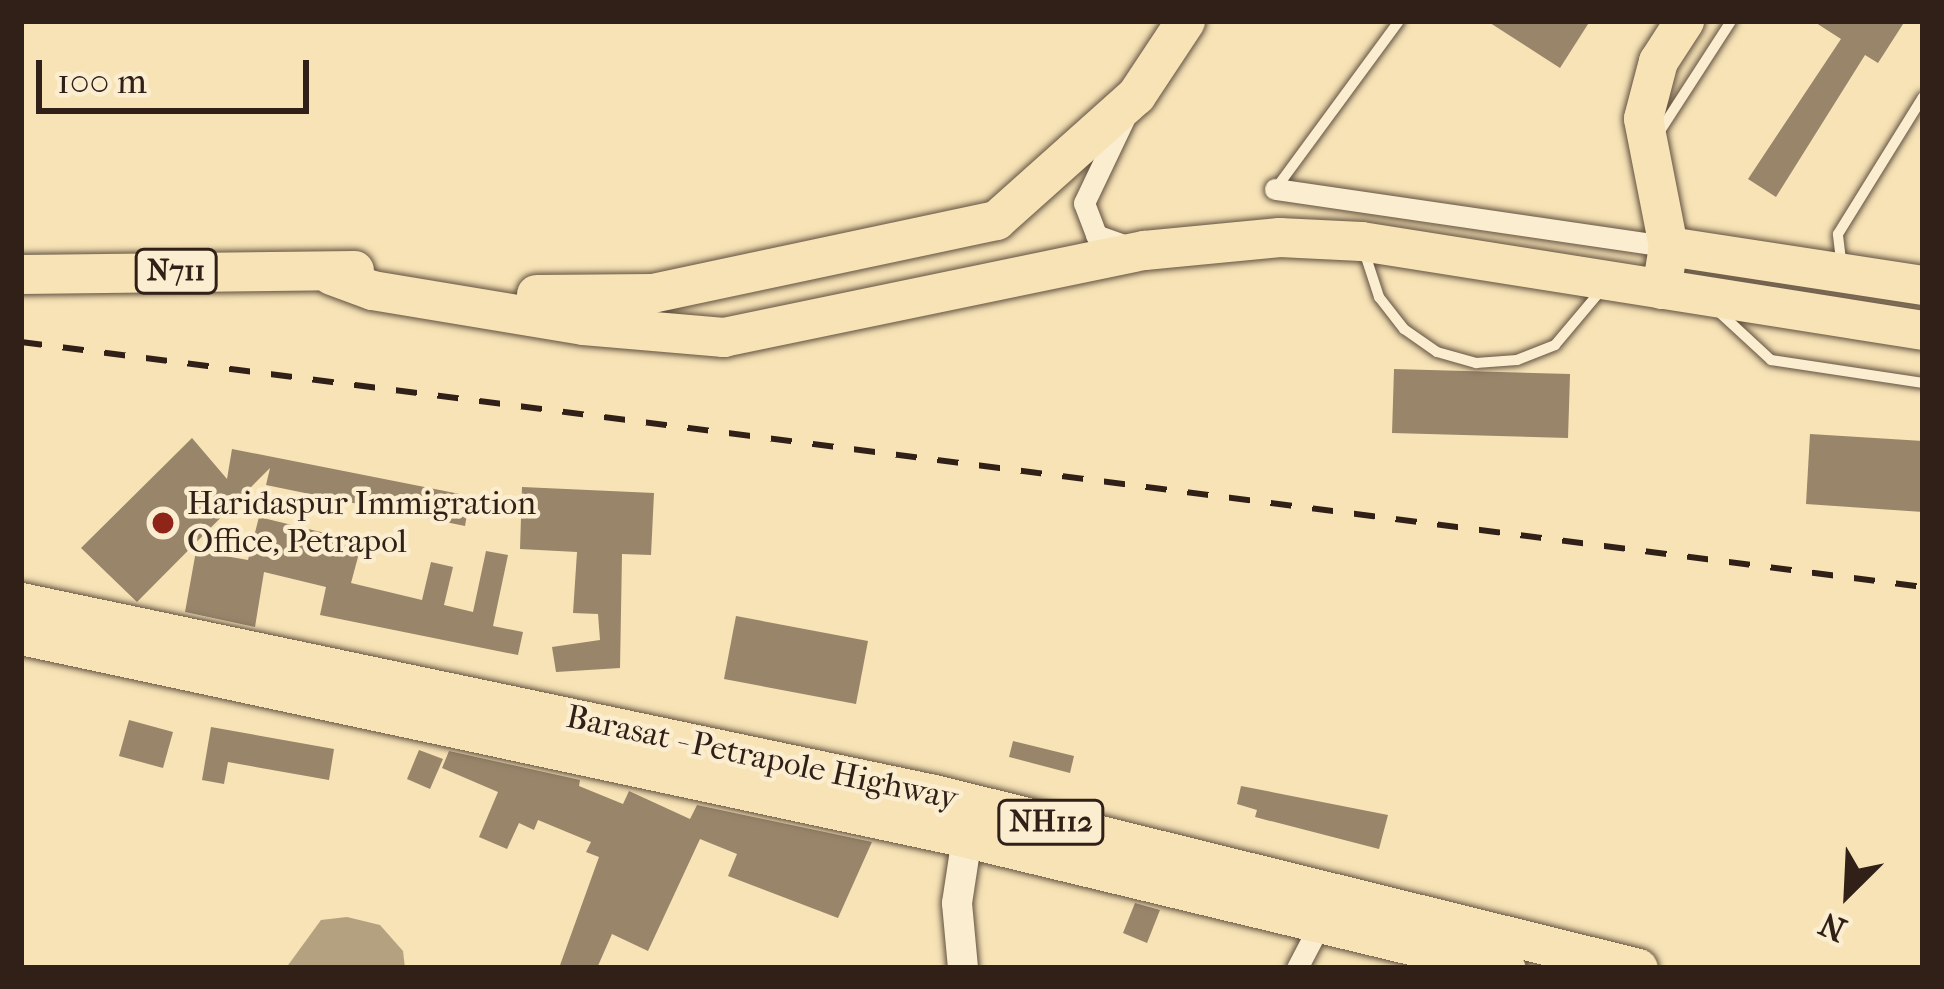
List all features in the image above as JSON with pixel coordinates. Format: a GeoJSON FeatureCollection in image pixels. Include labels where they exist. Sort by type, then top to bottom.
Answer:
{"type":"FeatureCollection","features":[{"type":"Feature","properties":{"kind":"highway"},"geometry":{"type":"LineString","coordinates":[[331,275],[374,266],[584,298],[652,292],[962,233],[1021,200],[1136,95],[1185,21]]}},
{"type":"Feature","properties":{"kind":"highway"},"geometry":{"type":"LineString","coordinates":[[1681,292],[1643,118],[1658,61],[1684,21]]}},
{"type":"Feature","properties":{"kind":"highway"},"geometry":{"type":"LineString","coordinates":[[331,275],[372,290],[583,325],[723,337],[1144,250],[1279,237],[1361,241],[1923,330]]}},
{"type":"Feature","properties":{"kind":"highway"},"geometry":{"type":"LineString","coordinates":[[1668,246],[1923,284]]}},
{"type":"Feature","properties":{"kind":"highway","name":"N711"},"geometry":{"type":"LineString","coordinates":[[21,274],[331,275]]}},
{"type":"Feature","properties":{"kind":"highway","name":"Barasat - Petrapole Highway"},"geometry":{"type":"LineString","coordinates":[[21,602],[934,794],[1638,968]]}},
{"type":"Feature","properties":{"kind":"highway","name":"Barasat - Petrapole Highway"},"geometry":{"type":"LineString","coordinates":[[21,635],[967,838],[1505,968]]}},
{"type":"Feature","properties":{"kind":"street"},"geometry":{"type":"LineString","coordinates":[[1136,95],[1087,191],[1084,215],[1107,242],[1144,250]]}},
{"type":"Feature","properties":{"kind":"street"},"geometry":{"type":"LineString","coordinates":[[1275,189],[1367,198],[1668,246]]}},
{"type":"Feature","properties":{"kind":"street"},"geometry":{"type":"LineString","coordinates":[[1361,241],[1367,198]]}},
{"type":"Feature","properties":{"kind":"street"},"geometry":{"type":"LineString","coordinates":[[963,968],[957,904],[967,838]]}},
{"type":"Feature","properties":{"kind":"street"},"geometry":{"type":"LineString","coordinates":[[1297,968],[1320,924]]}},
{"type":"Feature","properties":{"kind":"lane"},"geometry":{"type":"LineString","coordinates":[[1275,189],[1399,21]]}},
{"type":"Feature","properties":{"kind":"lane"},"geometry":{"type":"LineString","coordinates":[[1649,148],[1731,21]]}},
{"type":"Feature","properties":{"kind":"lane"},"geometry":{"type":"LineString","coordinates":[[1854,274],[1836,250],[1838,235],[1923,97]]}},
{"type":"Feature","properties":{"kind":"lane"},"geometry":{"type":"LineString","coordinates":[[1361,241],[1379,297],[1404,329],[1438,352],[1477,363],[1517,360],[1555,344],[1585,317],[1607,280]]}},
{"type":"Feature","properties":{"kind":"lane"},"geometry":{"type":"LineString","coordinates":[[1681,292],[1771,361],[1923,382]]}},
{"type":"Feature","properties":{"kind":"shaded area"},"geometry":{"type":"Polygon","coordinates":[[[347,917],[380,925],[403,951],[405,968],[286,968],[321,920],[347,917]]]}},
{"type":"Feature","properties":{"kind":"building"},"geometry":{"type":"Polygon","coordinates":[[[1487,21],[1590,21],[1560,68],[1487,21]]]}},
{"type":"Feature","properties":{"kind":"building"},"geometry":{"type":"Polygon","coordinates":[[[1813,21],[1905,21],[1878,63],[1865,55],[1776,197],[1748,179],[1841,39],[1813,21]]]}},
{"type":"Feature","properties":{"kind":"building"},"geometry":{"type":"Polygon","coordinates":[[[1394,369],[1570,374],[1568,438],[1392,433],[1394,369]]]}},
{"type":"Feature","properties":{"kind":"building"},"geometry":{"type":"Polygon","coordinates":[[[1810,434],[1923,441],[1923,512],[1806,504],[1810,434]]]}},
{"type":"Feature","properties":{"kind":"building","name":"Haridaspur Immigration Office, Petrapol"},"geometry":{"type":"Polygon","coordinates":[[[192,438],[227,479],[232,449],[470,496],[465,526],[266,485],[270,468],[137,602],[81,548],[192,438]]]}},
{"type":"Feature","properties":{"kind":"building"},"geometry":{"type":"Polygon","coordinates":[[[522,487],[654,493],[651,555],[622,554],[620,668],[556,672],[552,647],[600,640],[598,614],[573,613],[577,552],[520,549],[522,487]]]}},
{"type":"Feature","properties":{"kind":"building"},"geometry":{"type":"Polygon","coordinates":[[[259,517],[362,542],[351,583],[422,600],[431,562],[453,567],[444,605],[473,612],[486,551],[508,555],[493,626],[523,632],[518,655],[320,615],[326,587],[264,572],[255,627],[185,612],[196,551],[248,560],[259,517]]]}},
{"type":"Feature","properties":{"kind":"building"},"geometry":{"type":"Polygon","coordinates":[[[736,616],[868,641],[856,704],[724,679],[736,616]]]}},
{"type":"Feature","properties":{"kind":"building"},"geometry":{"type":"Polygon","coordinates":[[[129,720],[173,732],[163,768],[119,756],[129,720]]]}},
{"type":"Feature","properties":{"kind":"building"},"geometry":{"type":"Polygon","coordinates":[[[211,727],[334,749],[329,780],[228,762],[224,784],[202,780],[211,727]]]}},
{"type":"Feature","properties":{"kind":"building"},"geometry":{"type":"Polygon","coordinates":[[[1013,741],[1074,756],[1070,773],[1009,757],[1013,741]]]}},
{"type":"Feature","properties":{"kind":"building"},"geometry":{"type":"Polygon","coordinates":[[[419,750],[443,759],[430,789],[407,779],[419,750]]]}},
{"type":"Feature","properties":{"kind":"building"},"geometry":{"type":"Polygon","coordinates":[[[449,751],[580,780],[579,786],[623,804],[629,791],[690,819],[697,805],[872,842],[838,918],[728,876],[737,854],[700,839],[648,951],[612,934],[597,968],[559,968],[599,857],[586,852],[591,842],[538,820],[534,830],[519,823],[507,849],[479,837],[498,792],[442,768],[449,751]]]}},
{"type":"Feature","properties":{"kind":"building"},"geometry":{"type":"Polygon","coordinates":[[[1241,786],[1388,815],[1379,849],[1255,817],[1257,810],[1237,804],[1241,786]]]}},
{"type":"Feature","properties":{"kind":"building"},"geometry":{"type":"Polygon","coordinates":[[[1135,903],[1160,910],[1147,943],[1123,933],[1135,903]]]}},
{"type":"Feature","properties":{"kind":"railway"},"geometry":{"type":"LineString","coordinates":[[21,342],[1923,587]]}},
{"type":"Feature","properties":{"kind":"place","name":"Haridaspur Immigration Office, Petrapol"},"geometry":{"type":"Point","coordinates":[163,523]}}]}
